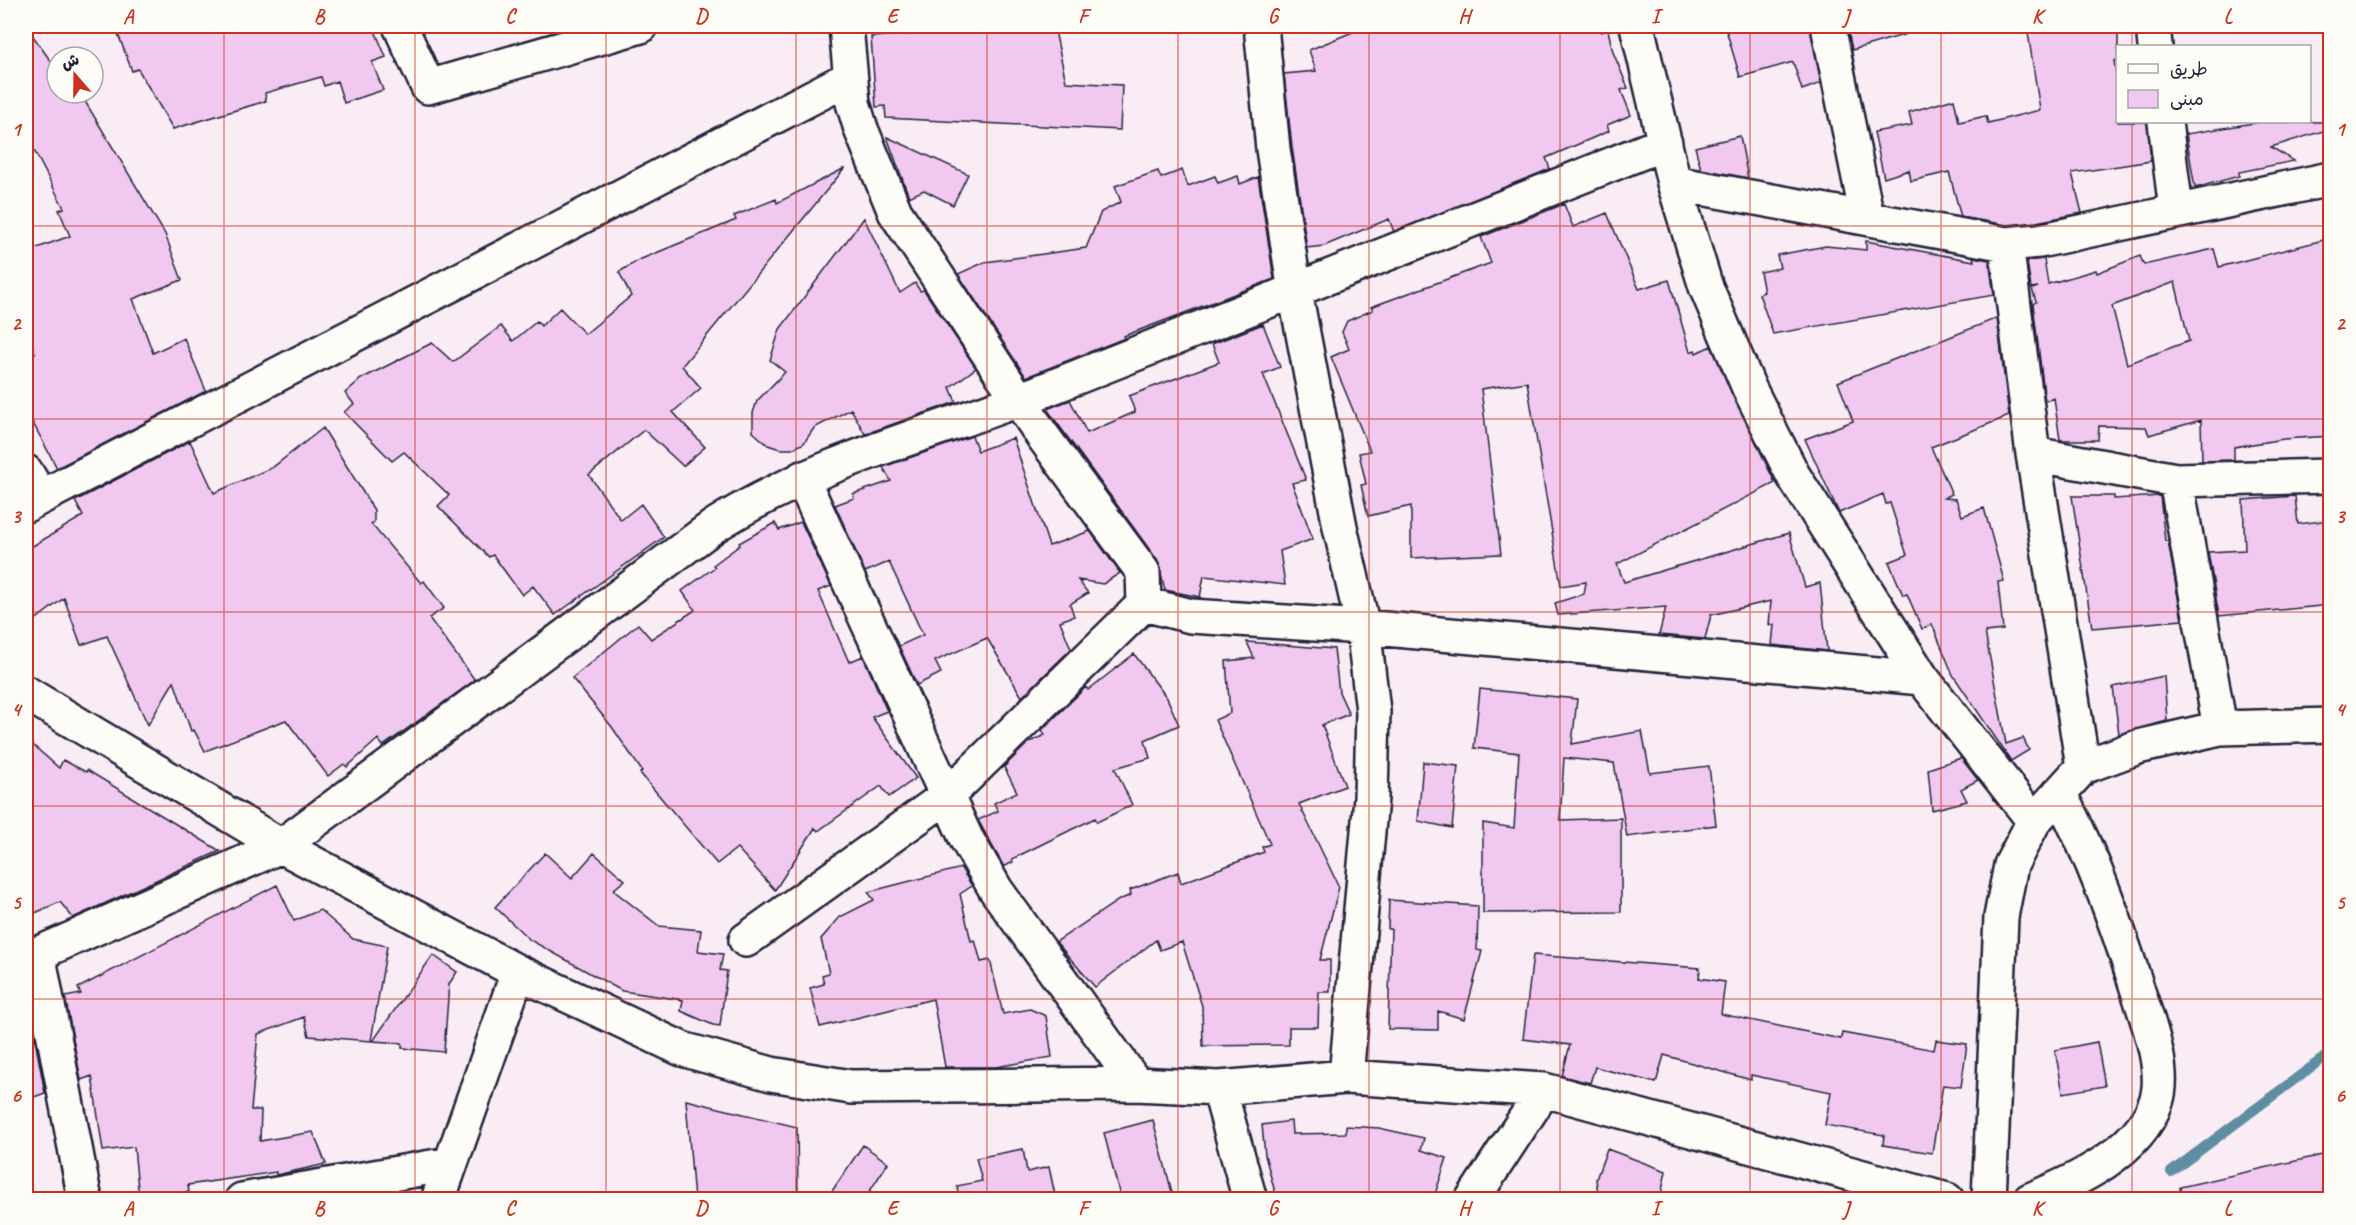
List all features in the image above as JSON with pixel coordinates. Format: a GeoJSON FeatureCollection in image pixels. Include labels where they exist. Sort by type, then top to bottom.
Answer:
{"type":"FeatureCollection","features":[{"type":"Feature","properties":{"kind":"street"},"geometry":{"type":"LineString","coordinates":[[400,26],[428,87],[641,26]]}},
{"type":"Feature","properties":{"kind":"street"},"geometry":{"type":"LineString","coordinates":[[746,940],[947,796],[1144,604],[1143,572],[1041,435],[895,212],[861,129],[849,78],[846,26]]}},
{"type":"Feature","properties":{"kind":"street"},"geometry":{"type":"LineString","coordinates":[[1261,26],[1272,149],[1295,292],[1340,527],[1363,627],[1373,711],[1373,755],[1346,1077]]}},
{"type":"Feature","properties":{"kind":"street"},"geometry":{"type":"LineString","coordinates":[[1637,26],[1674,183],[1706,287],[1749,388],[1793,475],[1922,678],[2034,820]]}},
{"type":"Feature","properties":{"kind":"street"},"geometry":{"type":"LineString","coordinates":[[1828,26],[1868,217]]}},
{"type":"Feature","properties":{"kind":"street"},"geometry":{"type":"LineString","coordinates":[[2153,26],[2155,45]]}},
{"type":"Feature","properties":{"kind":"street"},"geometry":{"type":"LineString","coordinates":[[31,491],[849,78]]}},
{"type":"Feature","properties":{"kind":"street"},"geometry":{"type":"LineString","coordinates":[[2165,123],[2176,210]]}},
{"type":"Feature","properties":{"kind":"street"},"geometry":{"type":"LineString","coordinates":[[85,1200],[32,956],[281,846],[714,525],[747,504],[802,478],[870,451],[1019,399],[1295,292],[1665,143]]}},
{"type":"Feature","properties":{"kind":"street"},"geometry":{"type":"LineString","coordinates":[[1674,183],[2006,244],[2039,241],[2176,210],[2331,179]]}},
{"type":"Feature","properties":{"kind":"street"},"geometry":{"type":"LineString","coordinates":[[2006,244],[2033,454],[2083,767]]}},
{"type":"Feature","properties":{"kind":"street"},"geometry":{"type":"LineString","coordinates":[[2033,454],[2176,480],[2331,476]]}},
{"type":"Feature","properties":{"kind":"street"},"geometry":{"type":"LineString","coordinates":[[802,478],[966,838],[996,890],[1136,1084]]}},
{"type":"Feature","properties":{"kind":"street"},"geometry":{"type":"LineString","coordinates":[[2176,480],[2220,728]]}},
{"type":"Feature","properties":{"kind":"street"},"geometry":{"type":"LineString","coordinates":[[1144,604],[1191,616],[1363,627],[1922,678]]}},
{"type":"Feature","properties":{"kind":"street"},"geometry":{"type":"LineString","coordinates":[[26,693],[281,846],[518,972],[682,1049],[771,1074],[851,1087],[1136,1084],[1219,1088],[1346,1077],[1544,1090],[1947,1200]]}},
{"type":"Feature","properties":{"kind":"street"},"geometry":{"type":"LineString","coordinates":[[1989,1200],[2001,917],[2012,865],[2034,820],[2083,767],[2138,747],[2220,728],[2331,725]]}},
{"type":"Feature","properties":{"kind":"street"},"geometry":{"type":"LineString","coordinates":[[2030,1200],[2077,1191],[2142,1128],[2157,1101],[2158,1055],[2103,886],[2059,793]]}},
{"type":"Feature","properties":{"kind":"street"},"geometry":{"type":"LineString","coordinates":[[438,1200],[518,972]]}},
{"type":"Feature","properties":{"kind":"street"},"geometry":{"type":"LineString","coordinates":[[1219,1088],[1250,1200]]}},
{"type":"Feature","properties":{"kind":"street"},"geometry":{"type":"LineString","coordinates":[[1472,1200],[1544,1090]]}},
{"type":"Feature","properties":{"kind":"street"},"geometry":{"type":"LineString","coordinates":[[242,1200],[449,1164]]}},
{"type":"Feature","properties":{"kind":"building"},"geometry":{"type":"Polygon","coordinates":[[[26,26],[45,53],[45,105],[87,105],[165,234],[182,280],[133,299],[153,353],[184,338],[206,391],[57,468],[26,410],[26,357],[35,353],[26,323],[26,252],[70,236],[59,210],[64,208],[26,135],[26,26]]]}},
{"type":"Feature","properties":{"kind":"building"},"geometry":{"type":"Polygon","coordinates":[[[115,26],[373,26],[386,57],[372,62],[383,90],[344,103],[337,81],[324,86],[321,77],[265,93],[266,101],[173,129],[138,69],[132,71],[115,26]]]}},
{"type":"Feature","properties":{"kind":"building"},"geometry":{"type":"Polygon","coordinates":[[[1005,26],[1054,26],[1066,82],[1122,85],[1120,130],[886,118],[885,106],[876,107],[871,37],[1005,28],[1005,26]]]}},
{"type":"Feature","properties":{"kind":"building"},"geometry":{"type":"Polygon","coordinates":[[[1367,26],[1600,26],[1601,32],[1608,30],[1613,52],[1628,88],[1621,90],[1631,115],[1607,125],[1609,131],[1546,158],[1550,169],[1394,232],[1389,219],[1324,246],[1307,248],[1284,74],[1316,71],[1309,50],[1367,26]]]}},
{"type":"Feature","properties":{"kind":"building"},"geometry":{"type":"Polygon","coordinates":[[[1725,26],[1810,26],[1821,83],[1802,90],[1793,62],[1740,77],[1725,26]]]}},
{"type":"Feature","properties":{"kind":"building"},"geometry":{"type":"Polygon","coordinates":[[[1847,26],[1906,26],[1907,34],[1852,50],[1847,26]]]}},
{"type":"Feature","properties":{"kind":"building"},"geometry":{"type":"Polygon","coordinates":[[[2027,26],[2118,26],[2118,45],[2116,45],[2116,60],[2114,61],[2116,123],[2147,123],[2151,161],[2072,173],[2082,213],[2007,225],[1961,217],[1949,172],[1911,181],[1909,170],[1884,178],[1874,132],[1912,125],[1909,112],[1954,99],[1959,122],[1986,116],[1988,123],[2040,110],[2027,26]]]}},
{"type":"Feature","properties":{"kind":"building"},"geometry":{"type":"Polygon","coordinates":[[[2329,122],[2330,129],[2271,147],[2294,161],[2239,172],[2239,176],[2195,188],[2186,134],[2254,123],[2329,122]]]}},
{"type":"Feature","properties":{"kind":"building"},"geometry":{"type":"Polygon","coordinates":[[[1740,136],[1748,178],[1701,169],[1695,147],[1740,136]]]}},
{"type":"Feature","properties":{"kind":"building"},"geometry":{"type":"Polygon","coordinates":[[[887,137],[968,174],[953,205],[924,190],[909,197],[887,137]]]}},
{"type":"Feature","properties":{"kind":"building"},"geometry":{"type":"Polygon","coordinates":[[[845,168],[682,366],[701,388],[673,412],[705,447],[683,466],[644,430],[589,475],[621,520],[641,504],[664,537],[555,615],[533,586],[522,595],[493,555],[489,557],[438,506],[449,495],[404,452],[392,461],[344,412],[354,404],[345,393],[361,379],[432,343],[453,362],[501,326],[513,341],[537,321],[541,326],[560,308],[585,334],[631,296],[619,272],[639,260],[736,220],[734,216],[776,199],[777,203],[845,168]]]}},
{"type":"Feature","properties":{"kind":"building"},"geometry":{"type":"Polygon","coordinates":[[[1182,170],[1188,186],[1215,176],[1218,183],[1238,176],[1240,184],[1258,177],[1274,279],[1124,336],[1125,338],[1026,377],[958,274],[985,262],[1086,248],[1101,212],[1121,202],[1115,186],[1158,171],[1161,178],[1182,170]]]}},
{"type":"Feature","properties":{"kind":"building"},"geometry":{"type":"Polygon","coordinates":[[[1564,204],[1573,227],[1607,213],[1639,289],[1669,280],[1690,352],[1695,350],[1696,353],[1711,346],[1775,483],[1617,564],[1624,582],[1789,533],[1805,587],[1820,583],[1827,651],[1772,645],[1774,625],[1769,625],[1771,601],[1711,615],[1705,639],[1659,635],[1666,607],[1558,615],[1555,603],[1584,594],[1586,582],[1561,586],[1527,382],[1481,389],[1501,554],[1411,558],[1411,506],[1368,516],[1361,485],[1366,484],[1359,453],[1370,451],[1331,357],[1349,349],[1342,332],[1347,321],[1373,310],[1371,307],[1491,263],[1481,237],[1564,204]]]}},
{"type":"Feature","properties":{"kind":"building"},"geometry":{"type":"Polygon","coordinates":[[[864,218],[900,293],[915,283],[920,291],[924,290],[976,368],[950,387],[956,402],[865,434],[851,409],[814,428],[804,443],[792,449],[780,449],[768,445],[753,432],[753,413],[757,401],[785,372],[770,360],[780,329],[864,218]]]}},
{"type":"Feature","properties":{"kind":"building"},"geometry":{"type":"Polygon","coordinates":[[[2331,238],[2331,436],[2284,439],[2234,447],[2234,460],[2202,461],[2201,420],[2149,435],[2146,427],[2099,426],[2098,440],[2060,440],[2054,398],[2045,401],[2033,304],[2036,302],[2032,289],[2038,287],[2031,288],[2027,261],[2044,259],[2048,284],[2096,270],[2097,273],[2140,256],[2144,265],[2214,249],[2219,267],[2331,238]],[[2175,282],[2112,306],[2127,364],[2189,341],[2175,282]]]}},
{"type":"Feature","properties":{"kind":"building"},"geometry":{"type":"Polygon","coordinates":[[[1866,241],[1974,261],[1973,257],[1989,260],[1994,295],[1773,334],[1759,294],[1764,292],[1760,272],[1780,268],[1777,255],[1826,246],[1866,250],[1866,241]]]}},
{"type":"Feature","properties":{"kind":"building"},"geometry":{"type":"Polygon","coordinates":[[[1997,318],[2009,416],[1931,447],[1952,494],[1944,498],[1956,499],[1962,516],[1984,508],[2004,581],[1998,582],[2003,630],[1985,632],[2006,744],[2023,738],[2029,750],[2011,761],[1953,675],[1932,624],[1922,629],[1907,594],[1903,595],[1889,562],[1907,555],[1890,503],[1886,504],[1883,494],[1839,513],[1805,439],[1853,421],[1838,382],[1997,318]]]}},
{"type":"Feature","properties":{"kind":"building"},"geometry":{"type":"Polygon","coordinates":[[[1263,324],[1280,367],[1263,374],[1306,480],[1292,483],[1313,539],[1280,551],[1285,585],[1204,576],[1200,597],[1165,590],[1158,561],[1047,409],[1070,400],[1087,433],[1135,412],[1129,396],[1219,362],[1212,344],[1263,324]]]}},
{"type":"Feature","properties":{"kind":"building"},"geometry":{"type":"Polygon","coordinates":[[[323,428],[374,510],[374,522],[371,524],[421,583],[424,581],[444,608],[429,618],[475,680],[383,746],[378,739],[347,767],[344,764],[328,776],[286,720],[205,751],[194,730],[191,731],[174,681],[148,725],[107,636],[81,645],[64,598],[26,627],[26,550],[83,516],[75,501],[190,441],[214,493],[273,467],[323,428]]]}},
{"type":"Feature","properties":{"kind":"building"},"geometry":{"type":"Polygon","coordinates":[[[972,436],[978,451],[1013,438],[1049,546],[1090,531],[1120,573],[1103,584],[1078,580],[1088,593],[1070,604],[1074,616],[1060,621],[1071,649],[1022,697],[987,638],[935,661],[941,673],[917,685],[899,646],[923,635],[889,562],[865,572],[835,505],[854,498],[853,494],[891,481],[883,467],[972,436]]]}},
{"type":"Feature","properties":{"kind":"building"},"geometry":{"type":"Polygon","coordinates":[[[2072,496],[2114,496],[2114,499],[2160,496],[2165,541],[2168,541],[2182,620],[2092,628],[2072,496]]]}},
{"type":"Feature","properties":{"kind":"building"},"geometry":{"type":"Polygon","coordinates":[[[2295,496],[2298,524],[2331,520],[2331,605],[2219,616],[2208,552],[2245,550],[2243,500],[2295,496]]]}},
{"type":"Feature","properties":{"kind":"building"},"geometry":{"type":"Polygon","coordinates":[[[801,522],[831,586],[818,591],[849,662],[863,656],[887,711],[872,717],[916,778],[889,797],[881,786],[818,831],[815,828],[775,890],[737,848],[717,864],[640,773],[642,771],[612,727],[572,678],[638,624],[651,639],[695,610],[682,591],[715,567],[713,565],[740,545],[739,543],[775,523],[779,530],[801,522]]]}},
{"type":"Feature","properties":{"kind":"building"},"geometry":{"type":"Polygon","coordinates":[[[1247,642],[1334,649],[1339,692],[1349,714],[1322,725],[1345,786],[1299,804],[1339,887],[1320,960],[1330,960],[1330,992],[1319,992],[1318,1027],[1289,1027],[1289,1045],[1203,1046],[1202,1006],[1182,942],[1160,950],[1156,940],[1095,987],[1056,942],[1119,900],[1131,895],[1130,890],[1178,872],[1181,883],[1264,852],[1262,847],[1270,844],[1215,720],[1230,713],[1226,661],[1254,658],[1247,642]]]}},
{"type":"Feature","properties":{"kind":"building"},"geometry":{"type":"Polygon","coordinates":[[[1134,654],[1167,698],[1179,725],[1145,740],[1150,758],[1115,768],[1132,805],[1097,822],[1095,818],[1012,859],[1013,862],[1004,867],[978,820],[998,811],[994,803],[1017,792],[1004,767],[1028,743],[1045,735],[1042,730],[1086,687],[1088,690],[1134,654]]]}},
{"type":"Feature","properties":{"kind":"building"},"geometry":{"type":"Polygon","coordinates":[[[2164,676],[2167,721],[2119,734],[2113,687],[2164,676]]]}},
{"type":"Feature","properties":{"kind":"building"},"geometry":{"type":"Polygon","coordinates":[[[1480,689],[1577,699],[1572,744],[1642,731],[1650,773],[1709,766],[1716,825],[1627,837],[1614,763],[1564,758],[1560,820],[1621,818],[1621,912],[1483,913],[1483,823],[1514,828],[1519,753],[1474,748],[1480,689]]]}},
{"type":"Feature","properties":{"kind":"building"},"geometry":{"type":"Polygon","coordinates":[[[26,739],[59,768],[63,760],[86,772],[87,770],[220,851],[73,918],[60,902],[26,917],[26,739]]]}},
{"type":"Feature","properties":{"kind":"building"},"geometry":{"type":"Polygon","coordinates":[[[1961,758],[1978,780],[1961,789],[1967,801],[1932,810],[1928,769],[1961,758]]]}},
{"type":"Feature","properties":{"kind":"building"},"geometry":{"type":"Polygon","coordinates":[[[1423,762],[1458,766],[1452,828],[1418,821],[1423,762]]]}},
{"type":"Feature","properties":{"kind":"building"},"geometry":{"type":"Polygon","coordinates":[[[545,853],[572,878],[594,853],[625,880],[613,890],[659,926],[701,930],[698,951],[723,954],[720,970],[727,971],[720,1026],[681,1011],[683,1000],[622,991],[530,940],[495,907],[545,853]]]}},
{"type":"Feature","properties":{"kind":"building"},"geometry":{"type":"Polygon","coordinates":[[[961,868],[972,886],[960,894],[971,941],[975,940],[981,962],[990,960],[1003,1014],[1030,1009],[1046,1016],[1052,1057],[996,1067],[945,1067],[933,999],[820,1027],[810,988],[824,984],[822,975],[829,973],[821,939],[840,917],[874,900],[868,892],[961,868]]]}},
{"type":"Feature","properties":{"kind":"building"},"geometry":{"type":"Polygon","coordinates":[[[277,885],[294,921],[320,910],[353,939],[387,946],[371,1041],[309,1036],[304,1017],[258,1034],[251,1110],[261,1110],[260,1141],[313,1132],[326,1164],[276,1175],[276,1172],[188,1185],[189,1192],[139,1199],[134,1147],[103,1151],[92,1076],[81,1080],[65,997],[81,994],[78,988],[277,885]]]}},
{"type":"Feature","properties":{"kind":"building"},"geometry":{"type":"Polygon","coordinates":[[[1389,900],[1478,906],[1477,950],[1482,951],[1464,1019],[1438,1011],[1438,1030],[1388,1029],[1391,929],[1388,929],[1389,900]]]}},
{"type":"Feature","properties":{"kind":"building"},"geometry":{"type":"Polygon","coordinates":[[[433,955],[457,972],[449,984],[444,1052],[402,1048],[402,1043],[373,1041],[433,955]]]}},
{"type":"Feature","properties":{"kind":"building"},"geometry":{"type":"Polygon","coordinates":[[[1533,955],[1700,968],[1699,978],[1725,982],[1721,1014],[1841,1039],[1842,1033],[1934,1050],[1936,1040],[1967,1044],[1961,1087],[1943,1085],[1932,1153],[1883,1145],[1884,1135],[1825,1125],[1831,1092],[1751,1075],[1751,1080],[1664,1055],[1656,1083],[1595,1067],[1590,1083],[1562,1076],[1570,1045],[1523,1039],[1533,955]]]}},
{"type":"Feature","properties":{"kind":"building"},"geometry":{"type":"Polygon","coordinates":[[[28,1003],[45,1093],[26,1100],[26,1004],[28,1003]]]}},
{"type":"Feature","properties":{"kind":"building"},"geometry":{"type":"Polygon","coordinates":[[[2097,1042],[2105,1086],[2063,1093],[2055,1050],[2097,1042]]]}},
{"type":"Feature","properties":{"kind":"building"},"geometry":{"type":"Polygon","coordinates":[[[686,1100],[797,1127],[798,1200],[694,1200],[686,1100]]]}},
{"type":"Feature","properties":{"kind":"building"},"geometry":{"type":"Polygon","coordinates":[[[1153,1120],[1174,1200],[1121,1200],[1104,1133],[1153,1120]]]}},
{"type":"Feature","properties":{"kind":"building"},"geometry":{"type":"Polygon","coordinates":[[[1291,1121],[1292,1134],[1346,1133],[1346,1126],[1379,1128],[1424,1138],[1421,1150],[1447,1158],[1433,1200],[1396,1200],[1397,1197],[1277,1200],[1265,1155],[1262,1125],[1291,1121]]]}},
{"type":"Feature","properties":{"kind":"building"},"geometry":{"type":"Polygon","coordinates":[[[863,1145],[888,1163],[864,1200],[826,1200],[863,1145]]]}},
{"type":"Feature","properties":{"kind":"building"},"geometry":{"type":"Polygon","coordinates":[[[1023,1149],[1027,1172],[1049,1167],[1056,1200],[959,1200],[957,1186],[982,1181],[976,1158],[1023,1149]]]}},
{"type":"Feature","properties":{"kind":"building"},"geometry":{"type":"Polygon","coordinates":[[[1607,1149],[1666,1171],[1660,1200],[1599,1200],[1596,1179],[1607,1149]]]}},
{"type":"Feature","properties":{"kind":"building"},"geometry":{"type":"Polygon","coordinates":[[[2331,1153],[2331,1200],[2181,1200],[2180,1187],[2331,1153]]]}},
{"type":"Feature","properties":{"kind":"waterway"},"geometry":{"type":"LineString","coordinates":[[2171,1172],[2330,1053]]}}]}
